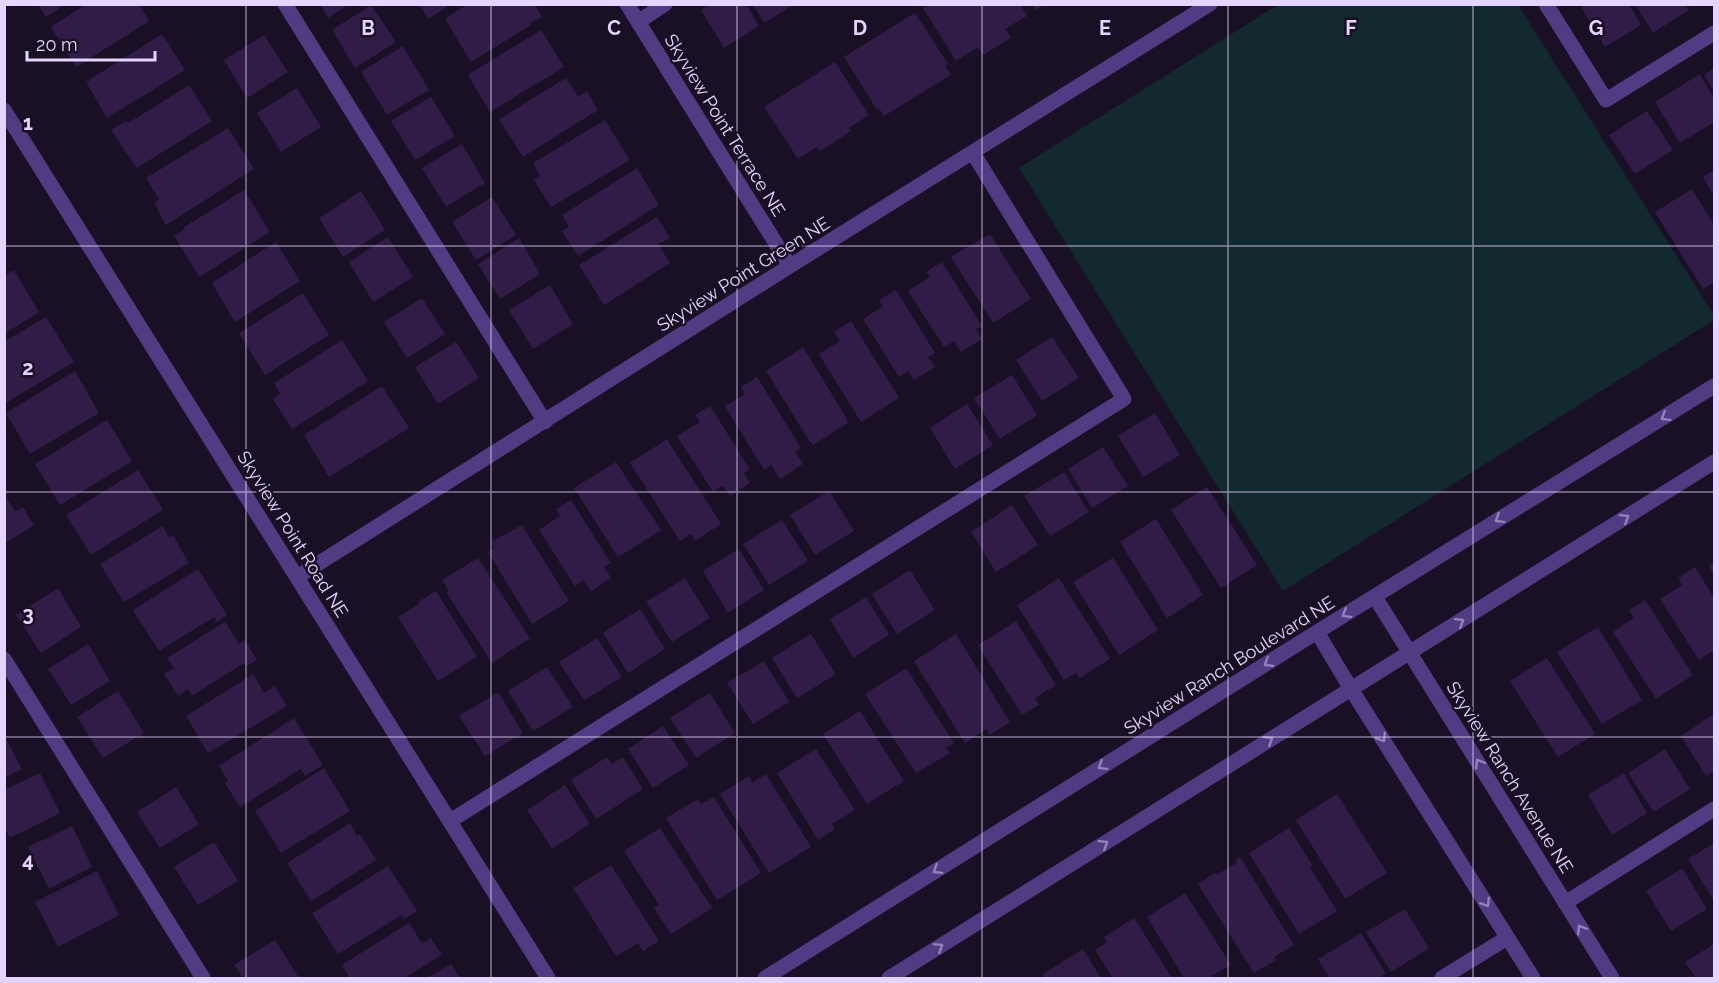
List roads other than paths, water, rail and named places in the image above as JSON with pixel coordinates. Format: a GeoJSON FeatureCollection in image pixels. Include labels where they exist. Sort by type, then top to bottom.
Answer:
{"type":"FeatureCollection","features":[{"type":"Feature","properties":{"kind":"street"},"geometry":{"type":"LineString","coordinates":[[285,4],[545,422]]}},
{"type":"Feature","properties":{"kind":"street","name":"Skyview Point Terrace NE"},"geometry":{"type":"LineString","coordinates":[[627,4],[790,266]]}},
{"type":"Feature","properties":{"kind":"street"},"geometry":{"type":"LineString","coordinates":[[638,22],[665,4]]}},
{"type":"Feature","properties":{"kind":"street","name":"Skyview Point Green NE"},"geometry":{"type":"LineString","coordinates":[[297,577],[1210,4]]}},
{"type":"Feature","properties":{"kind":"street"},"geometry":{"type":"LineString","coordinates":[[1546,4],[1606,100],[1714,33]]}},
{"type":"Feature","properties":{"kind":"street","name":"Skyview Point Road NE"},"geometry":{"type":"LineString","coordinates":[[4,110],[548,978]]}},
{"type":"Feature","properties":{"kind":"street"},"geometry":{"type":"LineString","coordinates":[[450,821],[1124,399],[973,153]]}},
{"type":"Feature","properties":{"kind":"street","name":"Skyview Ranch Boulevard NE"},"geometry":{"type":"LineString","coordinates":[[765,978],[1714,386]]}},
{"type":"Feature","properties":{"kind":"street"},"geometry":{"type":"LineString","coordinates":[[889,978],[1714,462]]}},
{"type":"Feature","properties":{"kind":"street","name":"Skyview Ranch Avenue NE"},"geometry":{"type":"LineString","coordinates":[[1375,597],[1612,978]]}},
{"type":"Feature","properties":{"kind":"street"},"geometry":{"type":"LineString","coordinates":[[1317,632],[1533,978]]}},
{"type":"Feature","properties":{"kind":"street"},"geometry":{"type":"LineString","coordinates":[[4,659],[203,978]]}},
{"type":"Feature","properties":{"kind":"street"},"geometry":{"type":"LineString","coordinates":[[1565,903],[1714,809]]}},
{"type":"Feature","properties":{"kind":"street"},"geometry":{"type":"LineString","coordinates":[[1442,978],[1508,938]]}}]}
